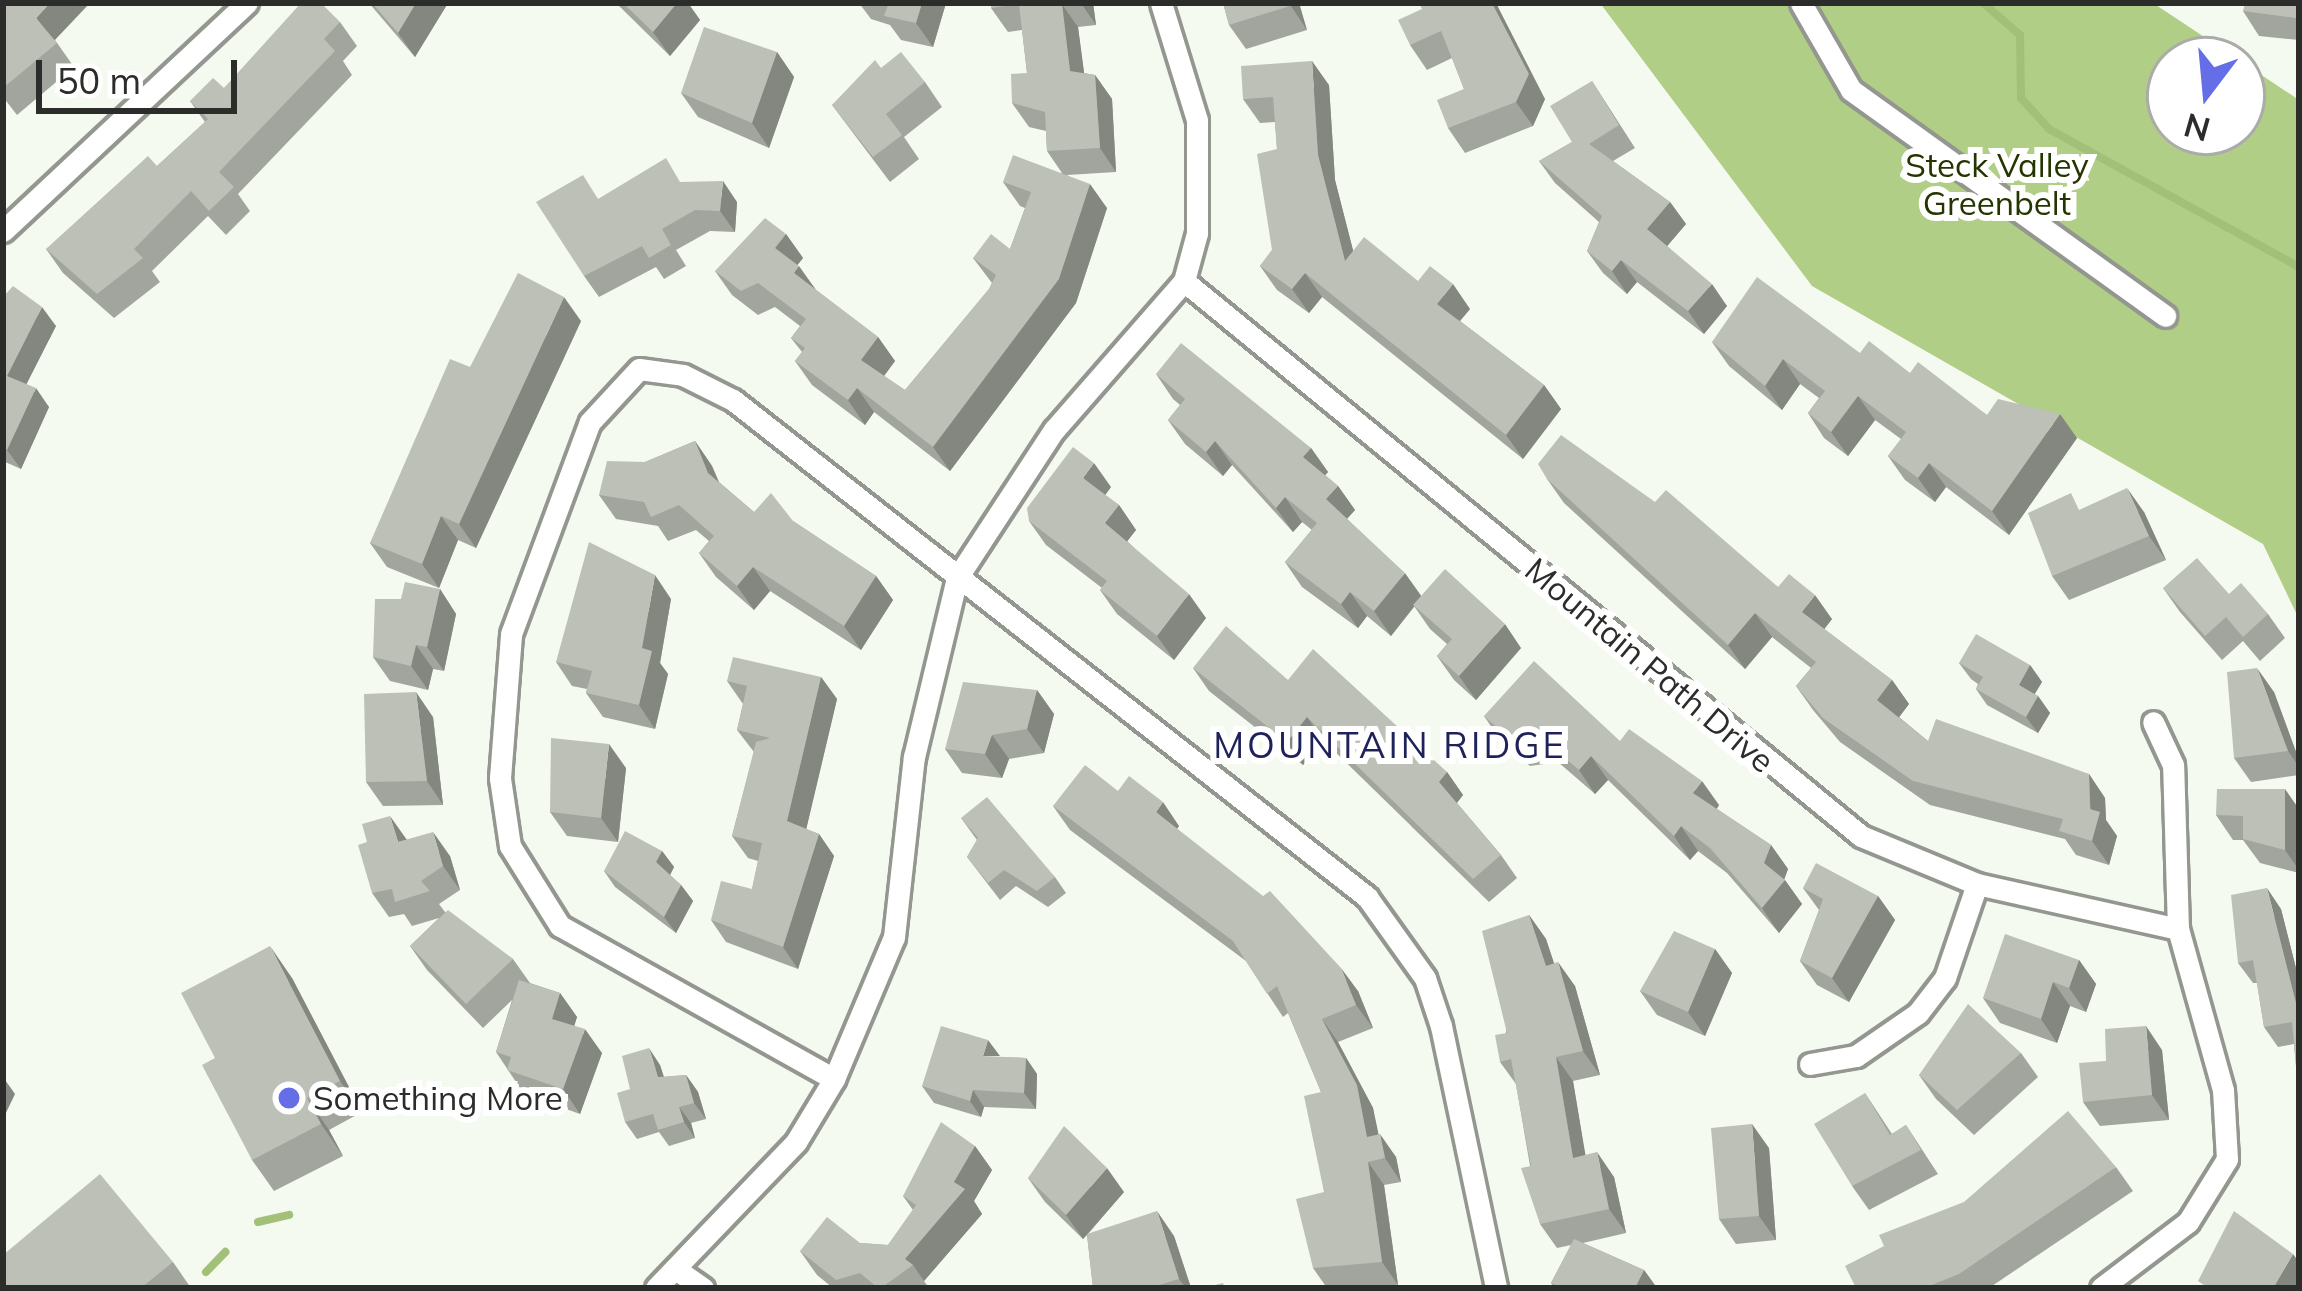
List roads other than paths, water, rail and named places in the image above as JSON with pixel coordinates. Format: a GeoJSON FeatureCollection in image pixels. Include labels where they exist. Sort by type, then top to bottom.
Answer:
{"type":"FeatureCollection","features":[{"type":"Feature","properties":{"kind":"street"},"geometry":{"type":"LineString","coordinates":[[3,230],[247,3]]}},
{"type":"Feature","properties":{"kind":"street"},"geometry":{"type":"LineString","coordinates":[[656,1288],[796,1142],[834,1079],[894,937],[914,758],[957,578],[1054,430],[1184,281],[1197,233],[1196,120],[1161,3]]}},
{"type":"Feature","properties":{"kind":"street"},"geometry":{"type":"LineString","coordinates":[[1801,3],[1851,90],[2165,316]]}},
{"type":"Feature","properties":{"kind":"street","name":"Mountain Path Drive"},"geometry":{"type":"LineString","coordinates":[[1184,281],[1800,793],[1861,836],[1977,884],[2178,929]]}},
{"type":"Feature","properties":{"kind":"street"},"geometry":{"type":"LineString","coordinates":[[834,1079],[560,926],[530,890],[500,778],[511,634],[590,422],[639,370],[683,375],[733,400],[957,578],[1326,859],[1397,936],[1441,1026],[1496,1288]]}},
{"type":"Feature","properties":{"kind":"street"},"geometry":{"type":"LineString","coordinates":[[2101,1288],[2188,1222],[2227,1159],[2224,1090],[2178,929],[2173,765],[2153,722]]}},
{"type":"Feature","properties":{"kind":"street"},"geometry":{"type":"LineString","coordinates":[[1810,1064],[1856,1056],[1918,1013],[1945,978],[1977,884]]}},
{"type":"Feature","properties":{"kind":"street"},"geometry":{"type":"LineString","coordinates":[[677,1270],[703,1288]]}},
{"type":"Feature","properties":{"kind":"waterway"},"geometry":{"type":"LineString","coordinates":[[1983,3],[2020,35],[2021,98],[2049,129],[2299,267]]}},
{"type":"Feature","properties":{"kind":"waterway"},"geometry":{"type":"LineString","coordinates":[[258,1222],[289,1215]]}},
{"type":"Feature","properties":{"kind":"waterway"},"geometry":{"type":"LineString","coordinates":[[206,1272],[225,1252]]}},
{"type":"Feature","properties":{"kind":"place","name":"Something More"},"geometry":{"type":"Point","coordinates":[289,1098]}},
{"type":"Feature","properties":{"kind":"district","name":"MOUNTAIN RIDGE"},"geometry":{"type":"Point","coordinates":[1390,745]}},
{"type":"Feature","properties":{"kind":"park label","name":"Steck Valley Greenbelt"},"geometry":{"type":"Point","coordinates":[1997,184]}}]}
